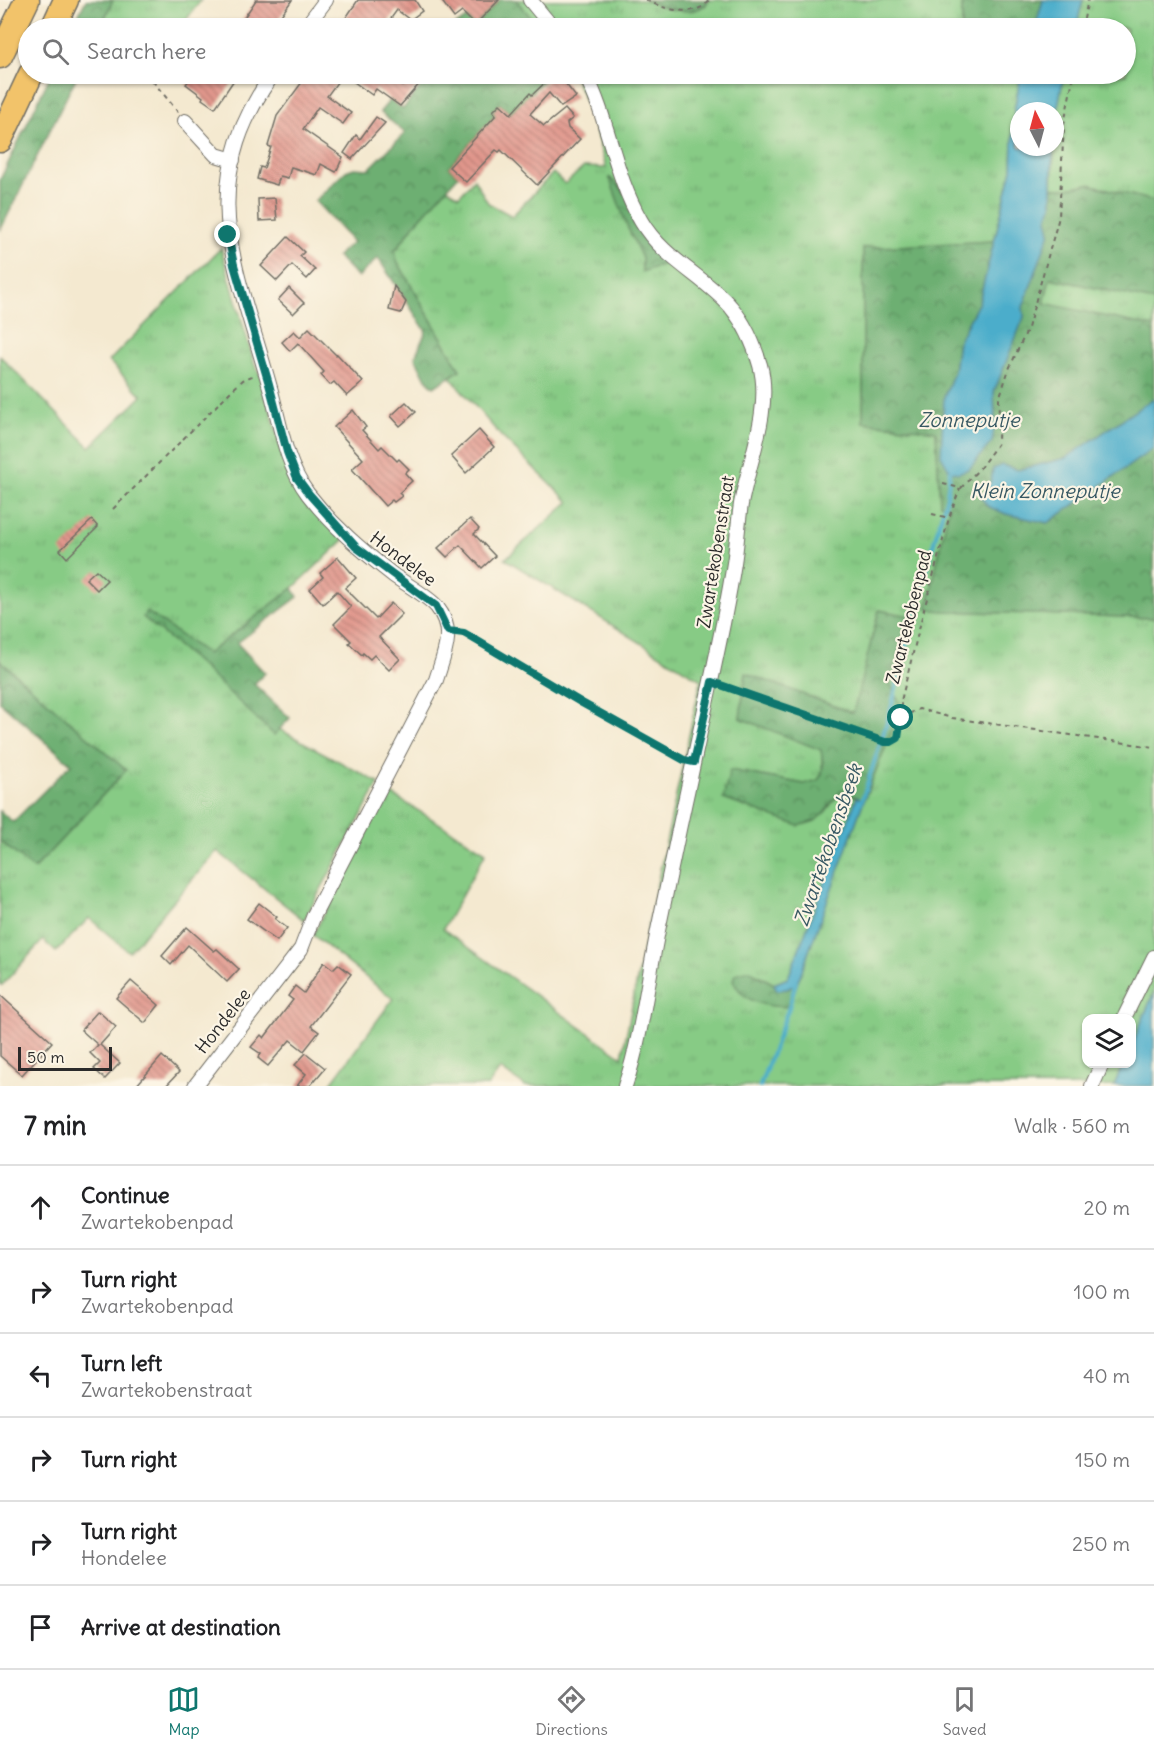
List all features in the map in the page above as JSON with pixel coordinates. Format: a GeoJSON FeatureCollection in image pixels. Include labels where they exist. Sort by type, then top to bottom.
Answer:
{"type":"FeatureCollection","features":[{"type":"Feature","properties":{"kind":"highway"},"geometry":{"type":"LineString","coordinates":[[18,18],[27,0]]}},
{"type":"Feature","properties":{"kind":"highway"},"geometry":{"type":"LineString","coordinates":[[57,18],[66,0]]}},
{"type":"Feature","properties":{"kind":"highway"},"geometry":{"type":"LineString","coordinates":[[0,56],[18,19]]}},
{"type":"Feature","properties":{"kind":"highway"},"geometry":{"type":"LineString","coordinates":[[0,140],[26,84]]}},
{"type":"Feature","properties":{"kind":"street"},"geometry":{"type":"LineString","coordinates":[[312,18],[326,0]]}},
{"type":"Feature","properties":{"kind":"street"},"geometry":{"type":"LineString","coordinates":[[530,0],[545,18]]}},
{"type":"Feature","properties":{"kind":"street","name":"Hondelee"},"geometry":{"type":"LineString","coordinates":[[195,1086],[301,949],[314,915],[436,680],[448,631],[436,606],[356,547],[323,511],[297,478],[287,452],[234,265],[228,235],[226,205],[232,160],[246,118],[266,84]]}},
{"type":"Feature","properties":{"kind":"street","name":"Zwartekobenstraat"},"geometry":{"type":"LineString","coordinates":[[589,84],[600,109],[619,173],[642,224],[671,256],[730,307],[744,325],[760,369],[763,387],[762,417],[745,484],[734,562],[712,682],[625,1086]]}},
{"type":"Feature","properties":{"kind":"street"},"geometry":{"type":"LineString","coordinates":[[185,121],[216,154],[232,160]]}},
{"type":"Feature","properties":{"kind":"street"},"geometry":{"type":"LineString","coordinates":[[1126,1014],[1154,957]]}},
{"type":"Feature","properties":{"kind":"street"},"geometry":{"type":"LineString","coordinates":[[1092,1086],[1100,1068]]}},
{"type":"Feature","properties":{"kind":"path"},"geometry":{"type":"LineString","coordinates":[[646,0],[690,11],[705,6],[709,0]]}},
{"type":"Feature","properties":{"kind":"path"},"geometry":{"type":"LineString","coordinates":[[1084,18],[1088,0]]}},
{"type":"Feature","properties":{"kind":"path"},"geometry":{"type":"LineString","coordinates":[[155,84],[185,121]]}},
{"type":"Feature","properties":{"kind":"path"},"geometry":{"type":"LineString","coordinates":[[943,484],[960,488],[985,462],[999,443],[999,399],[1009,369],[1028,328],[1059,217],[1064,124],[1072,84]]}},
{"type":"Feature","properties":{"kind":"path"},"geometry":{"type":"LineString","coordinates":[[113,509],[231,391],[243,380],[265,369]]}},
{"type":"Feature","properties":{"kind":"path","name":"Zwartekobenpad"},"geometry":{"type":"LineString","coordinates":[[712,682],[885,742],[898,738],[901,701],[949,518],[960,488]]}},
{"type":"Feature","properties":{"kind":"path"},"geometry":{"type":"LineString","coordinates":[[934,514],[949,518]]}},
{"type":"Feature","properties":{"kind":"path"},"geometry":{"type":"LineString","coordinates":[[448,631],[464,633],[602,715],[684,760],[694,762]]}},
{"type":"Feature","properties":{"kind":"path"},"geometry":{"type":"LineString","coordinates":[[901,718],[919,710],[952,718],[1154,747]]}},
{"type":"Feature","properties":{"kind":"green space"},"geometry":{"type":"Polygon","coordinates":[[[86,0],[113,0],[105,18],[77,18],[86,0]]]}},
{"type":"Feature","properties":{"kind":"green space"},"geometry":{"type":"Polygon","coordinates":[[[113,0],[201,0],[188,18],[105,18],[113,0]]]}},
{"type":"Feature","properties":{"kind":"green space"},"geometry":{"type":"Polygon","coordinates":[[[499,0],[516,0],[531,18],[482,18],[499,0]]]}},
{"type":"Feature","properties":{"kind":"green space"},"geometry":{"type":"Polygon","coordinates":[[[516,0],[646,0],[675,9],[705,6],[709,0],[962,0],[962,18],[531,18],[516,0]]]}},
{"type":"Feature","properties":{"kind":"green space"},"geometry":{"type":"Polygon","coordinates":[[[646,0],[709,0],[704,6],[688,11],[670,9],[646,0]]]}},
{"type":"Feature","properties":{"kind":"green space"},"geometry":{"type":"Polygon","coordinates":[[[962,0],[1043,0],[1038,18],[962,18],[962,0]]]}},
{"type":"Feature","properties":{"kind":"green space"},"geometry":{"type":"Polygon","coordinates":[[[1083,0],[1154,0],[1154,201],[1089,184],[1052,188],[1053,156],[1064,156],[1064,102],[1059,102],[1062,84],[1136,84],[1136,18],[1078,18],[1083,0]]]}},
{"type":"Feature","properties":{"kind":"green space"},"geometry":{"type":"Polygon","coordinates":[[[46,84],[73,84],[0,231],[0,180],[46,84]]]}},
{"type":"Feature","properties":{"kind":"green space"},"geometry":{"type":"Polygon","coordinates":[[[422,84],[540,84],[510,114],[500,104],[492,111],[496,115],[449,167],[458,176],[414,225],[395,251],[397,261],[460,370],[434,387],[426,379],[415,357],[426,331],[378,258],[358,277],[337,256],[353,242],[315,201],[346,171],[354,168],[369,169],[405,133],[380,112],[390,100],[403,109],[422,84]]]}},
{"type":"Feature","properties":{"kind":"green space"},"geometry":{"type":"Polygon","coordinates":[[[577,84],[1019,84],[1016,102],[1010,102],[1012,169],[994,241],[863,248],[863,422],[936,430],[940,504],[949,507],[943,611],[1154,618],[1154,992],[1136,1035],[1136,1014],[1082,1014],[1082,1068],[1121,1068],[1114,1086],[525,1086],[500,1069],[488,1086],[329,1086],[393,999],[313,935],[388,792],[486,852],[443,929],[622,1057],[701,680],[505,559],[569,502],[501,436],[450,377],[460,370],[397,261],[395,251],[414,225],[447,188],[459,196],[474,179],[488,203],[512,216],[553,173],[565,184],[584,167],[606,168],[590,112],[577,84]],[[627,226],[642,258],[642,271],[664,264],[627,226]],[[879,610],[854,713],[746,674],[740,718],[822,750],[822,774],[818,780],[804,784],[730,770],[825,812],[841,791],[857,797],[788,978],[774,984],[749,970],[789,1006],[864,800],[902,707],[889,682],[910,616],[879,610]]]}},
{"type":"Feature","properties":{"kind":"green space"},"geometry":{"type":"Polygon","coordinates":[[[609,177],[620,187],[666,256],[664,264],[642,272],[642,258],[627,226],[609,177]]]}},
{"type":"Feature","properties":{"kind":"green space"},"geometry":{"type":"Polygon","coordinates":[[[1088,184],[1154,201],[1154,301],[1050,278],[1044,303],[1154,327],[1154,398],[1066,458],[1018,470],[1002,465],[982,498],[987,506],[1006,514],[1048,523],[1154,448],[1154,618],[927,609],[949,507],[940,504],[936,431],[863,422],[863,248],[994,241],[979,302],[958,342],[954,372],[944,397],[995,422],[994,392],[1024,317],[1023,307],[1050,232],[1047,219],[1052,206],[1052,188],[1088,184]]]}},
{"type":"Feature","properties":{"kind":"green space"},"geometry":{"type":"Polygon","coordinates":[[[221,248],[254,363],[262,379],[290,481],[318,517],[344,540],[293,588],[207,654],[147,612],[144,617],[197,662],[274,734],[279,729],[379,783],[304,920],[217,851],[129,952],[89,918],[56,952],[43,940],[2,985],[0,984],[0,841],[34,869],[126,770],[0,661],[0,356],[90,447],[142,396],[109,361],[221,248]]]}},
{"type":"Feature","properties":{"kind":"green space"},"geometry":{"type":"Polygon","coordinates":[[[1050,277],[1154,301],[1154,327],[1044,304],[1050,277]]]}},
{"type":"Feature","properties":{"kind":"green space"},"geometry":{"type":"Polygon","coordinates":[[[293,588],[298,597],[237,643],[265,673],[254,684],[290,718],[274,735],[197,662],[143,617],[146,611],[207,654],[293,588]]]}},
{"type":"Feature","properties":{"kind":"green space"},"geometry":{"type":"Polygon","coordinates":[[[879,610],[910,616],[889,682],[902,706],[864,800],[841,791],[815,821],[799,826],[723,799],[730,770],[804,784],[818,780],[822,774],[821,750],[740,718],[746,673],[853,713],[879,610]]]}},
{"type":"Feature","properties":{"kind":"green space"},"geometry":{"type":"Polygon","coordinates":[[[0,661],[126,770],[34,869],[0,841],[0,811],[13,822],[71,764],[0,702],[0,661]]]}},
{"type":"Feature","properties":{"kind":"green space"},"geometry":{"type":"Polygon","coordinates":[[[749,970],[774,984],[777,990],[787,989],[797,984],[789,1007],[764,1005],[743,994],[733,980],[735,974],[749,970]]]}},
{"type":"Feature","properties":{"kind":"water"},"geometry":{"type":"Polygon","coordinates":[[[1043,0],[1083,0],[1078,18],[1038,18],[1043,0]]]}},
{"type":"Feature","properties":{"kind":"water","name":"Zonneputje"},"geometry":{"type":"Polygon","coordinates":[[[1019,84],[1062,84],[1059,102],[1016,102],[1019,84]]]}},
{"type":"Feature","properties":{"kind":"water","name":"Zonneputje"},"geometry":{"type":"Polygon","coordinates":[[[1012,156],[1053,156],[1052,206],[1047,219],[1050,232],[1023,307],[1024,317],[994,392],[995,422],[992,442],[969,469],[958,473],[950,471],[941,455],[944,397],[954,372],[958,342],[979,302],[1012,169],[1012,156]]]}},
{"type":"Feature","properties":{"kind":"water","name":"Klein Zonneputje"},"geometry":{"type":"Polygon","coordinates":[[[1154,398],[1154,448],[1048,523],[1006,514],[987,506],[982,498],[991,481],[993,469],[1002,465],[1018,470],[1066,458],[1154,398]]]}},
{"type":"Feature","properties":{"kind":"water"},"geometry":{"type":"Polygon","coordinates":[[[857,797],[864,800],[797,984],[787,989],[777,990],[774,984],[788,978],[857,797]]]}},
{"type":"Feature","properties":{"kind":"water"},"geometry":{"type":"Polygon","coordinates":[[[1154,992],[1154,1086],[1114,1086],[1121,1068],[1136,1068],[1136,1035],[1154,992]]]}},
{"type":"Feature","properties":{"kind":"building"},"geometry":{"type":"Polygon","coordinates":[[[256,0],[292,0],[279,18],[244,18],[256,0]]]}},
{"type":"Feature","properties":{"kind":"building"},"geometry":{"type":"Polygon","coordinates":[[[358,0],[415,0],[422,11],[413,18],[407,18],[397,10],[391,18],[346,18],[358,0]]]}},
{"type":"Feature","properties":{"kind":"building"},"geometry":{"type":"Polygon","coordinates":[[[441,0],[499,0],[482,18],[468,18],[462,12],[454,18],[441,0]]]}},
{"type":"Feature","properties":{"kind":"building"},"geometry":{"type":"Polygon","coordinates":[[[186,84],[231,84],[215,108],[202,99],[203,97],[186,84]]]}},
{"type":"Feature","properties":{"kind":"building"},"geometry":{"type":"Polygon","coordinates":[[[301,84],[336,84],[327,96],[351,113],[343,124],[318,107],[303,129],[343,157],[336,172],[321,164],[317,175],[291,167],[288,178],[280,176],[277,185],[257,179],[260,167],[264,168],[271,147],[268,146],[277,116],[301,84]]]}},
{"type":"Feature","properties":{"kind":"building"},"geometry":{"type":"Polygon","coordinates":[[[357,84],[400,84],[403,86],[404,84],[419,84],[400,106],[376,89],[372,95],[357,84]]]}},
{"type":"Feature","properties":{"kind":"building"},"geometry":{"type":"Polygon","coordinates":[[[544,84],[566,84],[576,97],[561,107],[549,93],[530,114],[544,126],[565,109],[573,118],[567,123],[568,128],[580,139],[537,185],[501,150],[499,152],[496,150],[466,182],[449,167],[496,115],[493,111],[500,104],[511,114],[530,93],[532,95],[544,84]]]}},
{"type":"Feature","properties":{"kind":"building"},"geometry":{"type":"Polygon","coordinates":[[[376,117],[385,123],[352,159],[344,153],[356,135],[360,139],[376,117]]]}},
{"type":"Feature","properties":{"kind":"building"},"geometry":{"type":"Polygon","coordinates":[[[275,198],[277,220],[259,221],[258,199],[275,198]]]}},
{"type":"Feature","properties":{"kind":"building"},"geometry":{"type":"Polygon","coordinates":[[[288,237],[304,252],[300,256],[315,270],[307,279],[292,265],[277,281],[261,266],[288,237]]]}},
{"type":"Feature","properties":{"kind":"building"},"geometry":{"type":"Polygon","coordinates":[[[394,286],[406,302],[401,313],[389,310],[394,286]]]}},
{"type":"Feature","properties":{"kind":"building"},"geometry":{"type":"Polygon","coordinates":[[[289,288],[304,303],[293,314],[278,300],[289,288]]]}},
{"type":"Feature","properties":{"kind":"building"},"geometry":{"type":"Polygon","coordinates":[[[309,328],[363,382],[347,396],[334,382],[330,385],[321,375],[324,372],[298,343],[290,351],[282,342],[294,331],[300,337],[309,328]]]}},
{"type":"Feature","properties":{"kind":"building"},"geometry":{"type":"Polygon","coordinates":[[[406,402],[416,412],[400,426],[391,416],[406,402]]]}},
{"type":"Feature","properties":{"kind":"building"},"geometry":{"type":"Polygon","coordinates":[[[353,410],[366,427],[362,430],[379,449],[382,446],[409,469],[405,473],[412,481],[399,493],[402,496],[385,506],[352,469],[363,459],[334,427],[353,410]]]}},
{"type":"Feature","properties":{"kind":"building"},"geometry":{"type":"Polygon","coordinates":[[[479,430],[494,447],[466,473],[451,456],[479,430]]]}},
{"type":"Feature","properties":{"kind":"building"},"geometry":{"type":"Polygon","coordinates":[[[470,519],[479,529],[474,534],[495,556],[482,568],[460,545],[447,557],[438,548],[470,519]]]}},
{"type":"Feature","properties":{"kind":"building"},"geometry":{"type":"Polygon","coordinates":[[[92,520],[98,527],[67,558],[60,550],[92,520]]]}},
{"type":"Feature","properties":{"kind":"building"},"geometry":{"type":"Polygon","coordinates":[[[338,557],[356,578],[345,588],[376,619],[391,603],[402,614],[379,637],[400,659],[389,670],[374,655],[370,659],[363,653],[362,655],[334,624],[351,607],[337,591],[323,604],[310,589],[323,577],[320,573],[338,557]]]}},
{"type":"Feature","properties":{"kind":"building"},"geometry":{"type":"Polygon","coordinates":[[[96,570],[107,580],[97,590],[86,579],[96,570]]]}},
{"type":"Feature","properties":{"kind":"building"},"geometry":{"type":"Polygon","coordinates":[[[259,903],[287,928],[277,941],[247,919],[259,903]]]}},
{"type":"Feature","properties":{"kind":"building"},"geometry":{"type":"Polygon","coordinates":[[[187,927],[239,969],[227,982],[188,945],[171,965],[162,956],[187,927]]]}},
{"type":"Feature","properties":{"kind":"building"},"geometry":{"type":"Polygon","coordinates":[[[324,962],[333,969],[338,964],[351,974],[311,1026],[319,1032],[304,1051],[290,1040],[268,1066],[258,1058],[261,1054],[251,1047],[261,1035],[264,1038],[293,1000],[288,996],[295,986],[304,993],[324,962]]]}},
{"type":"Feature","properties":{"kind":"building"},"geometry":{"type":"Polygon","coordinates":[[[131,981],[159,1005],[145,1023],[116,998],[131,981]]]}},
{"type":"Feature","properties":{"kind":"building"},"geometry":{"type":"Polygon","coordinates":[[[0,995],[52,1042],[22,1075],[0,1056],[0,995]]]}},
{"type":"Feature","properties":{"kind":"building"},"geometry":{"type":"Polygon","coordinates":[[[98,1011],[116,1027],[100,1045],[120,1063],[105,1079],[94,1069],[100,1063],[90,1053],[98,1045],[81,1030],[98,1011]]]}},
{"type":"Feature","properties":{"kind":"building"},"geometry":{"type":"Polygon","coordinates":[[[306,1053],[325,1068],[310,1086],[297,1086],[306,1074],[295,1065],[306,1053]]]}},
{"type":"Feature","properties":{"kind":"building"},"geometry":{"type":"Polygon","coordinates":[[[162,1056],[179,1072],[166,1086],[136,1086],[162,1056]]]}},
{"type":"Feature","properties":{"kind":"waterway","name":"Zwartekobensbeek"},"geometry":{"type":"LineString","coordinates":[[861,803],[890,713],[913,617],[947,496],[950,471]]}},
{"type":"Feature","properties":{"kind":"waterway","name":"Zwartekobensbeek"},"geometry":{"type":"LineString","coordinates":[[760,1086],[796,982]]}},
{"type":"Feature","properties":{"kind":"route"},"geometry":{"type":"LineString","coordinates":[[228,235],[234,265],[287,452],[297,478],[356,547],[436,606],[448,631],[464,633],[582,703],[684,760],[694,762],[712,682],[885,742],[898,738],[901,718]]}}]}
